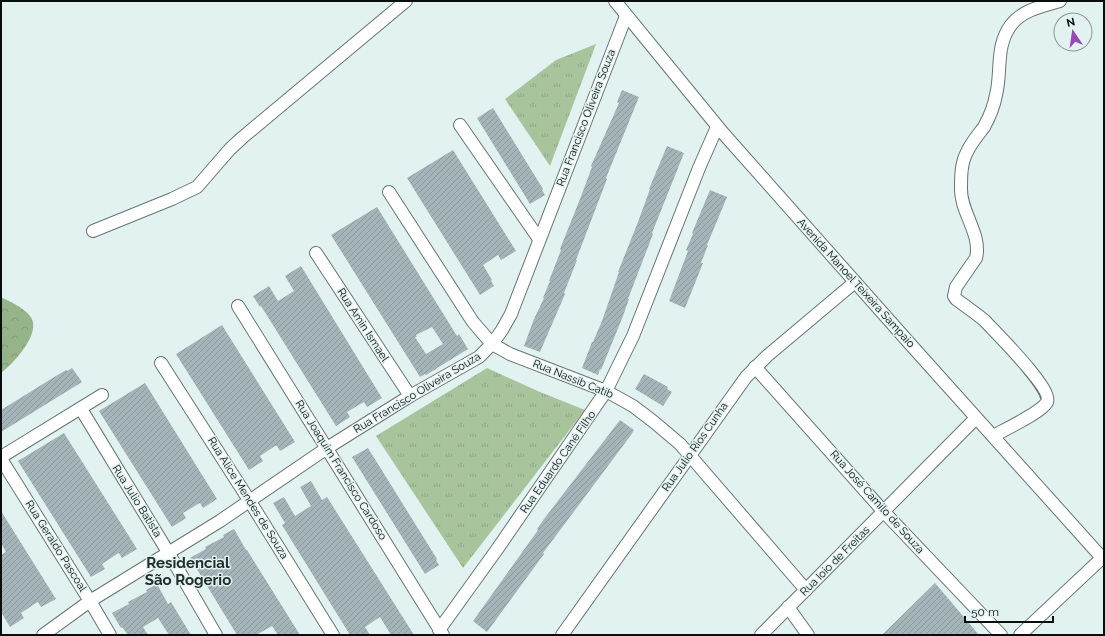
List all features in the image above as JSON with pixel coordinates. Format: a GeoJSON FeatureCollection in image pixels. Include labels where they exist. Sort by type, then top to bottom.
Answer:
{"type":"FeatureCollection","features":[{"type":"Feature","properties":{"kind":"street"},"geometry":{"type":"LineString","coordinates":[[93,231],[172,199],[197,187],[230,149],[243,137],[406,1]]}},
{"type":"Feature","properties":{"kind":"street","name":"Avenida Manoel Teixeira Sampaio"},"geometry":{"type":"LineString","coordinates":[[615,1],[717,126],[854,282],[1103,559]]}},
{"type":"Feature","properties":{"kind":"street"},"geometry":{"type":"LineString","coordinates":[[993,436],[1043,406],[1048,398],[1046,391],[1040,382],[986,322],[954,296],[956,287],[976,258],[977,253],[976,239],[961,195],[962,165],[969,148],[987,122],[995,100],[998,85],[1000,53],[1008,30],[1018,17],[1060,1]]}},
{"type":"Feature","properties":{"kind":"street","name":"Rua Francisco Oliveira Souza"},"geometry":{"type":"LineString","coordinates":[[43,635],[90,601],[220,521],[327,448],[410,396],[479,357],[492,344],[502,330],[510,314],[626,16]]}},
{"type":"Feature","properties":{"kind":"street"},"geometry":{"type":"LineString","coordinates":[[460,125],[540,239]]}},
{"type":"Feature","properties":{"kind":"street","name":"Rua Eduardo Cané Filho"},"geometry":{"type":"LineString","coordinates":[[441,632],[606,391],[633,336],[717,126]]}},
{"type":"Feature","properties":{"kind":"street","name":"Rua Nassib Catib"},"geometry":{"type":"LineString","coordinates":[[389,192],[473,322],[492,344],[510,354],[606,391],[633,406],[649,418],[680,444],[806,590]]}},
{"type":"Feature","properties":{"kind":"street","name":"Rua Amin Ismael"},"geometry":{"type":"LineString","coordinates":[[316,253],[410,396]]}},
{"type":"Feature","properties":{"kind":"street","name":"Rua Julio Rios Cunha"},"geometry":{"type":"LineString","coordinates":[[562,635],[690,456],[733,393],[755,367],[854,282]]}},
{"type":"Feature","properties":{"kind":"street","name":"Rua Joaquim Francisco Cardoso"},"geometry":{"type":"LineString","coordinates":[[238,306],[441,632]]}},
{"type":"Feature","properties":{"kind":"street","name":"Rua Alice Mendes de Souza"},"geometry":{"type":"LineString","coordinates":[[161,363],[333,635]]}},
{"type":"Feature","properties":{"kind":"street","name":"Rua José Camilo de Souza"},"geometry":{"type":"LineString","coordinates":[[755,367],[884,512],[1001,635]]}},
{"type":"Feature","properties":{"kind":"street"},"geometry":{"type":"LineString","coordinates":[[1,458],[102,396]]}},
{"type":"Feature","properties":{"kind":"street","name":"Rua Julio Batista"},"geometry":{"type":"LineString","coordinates":[[81,409],[168,552],[216,635]]}},
{"type":"Feature","properties":{"kind":"street","name":"Rua Ioio de Freitas"},"geometry":{"type":"LineString","coordinates":[[761,635],[976,418]]}},
{"type":"Feature","properties":{"kind":"street","name":"Rua Geraldo Pascoal"},"geometry":{"type":"LineString","coordinates":[[1,458],[110,635]]}},
{"type":"Feature","properties":{"kind":"street"},"geometry":{"type":"LineString","coordinates":[[1020,635],[1103,559]]}},
{"type":"Feature","properties":{"kind":"street"},"geometry":{"type":"LineString","coordinates":[[788,607],[808,635]]}},
{"type":"Feature","properties":{"kind":"green space"},"geometry":{"type":"Polygon","coordinates":[[[596,44],[550,166],[505,99],[556,60],[596,44]]]}},
{"type":"Feature","properties":{"kind":"green space"},"geometry":{"type":"Polygon","coordinates":[[[1,297],[24,310],[30,316],[33,323],[33,330],[25,347],[13,362],[1,373],[1,297]]]}},
{"type":"Feature","properties":{"kind":"green space"},"geometry":{"type":"Polygon","coordinates":[[[487,368],[585,410],[463,568],[376,436],[487,368]]]}},
{"type":"Feature","properties":{"kind":"building"},"geometry":{"type":"Polygon","coordinates":[[[622,90],[639,97],[606,178],[607,179],[564,293],[565,294],[540,352],[524,346],[544,298],[561,250],[560,249],[592,167],[591,166],[619,103],[617,102],[622,90]]]}},
{"type":"Feature","properties":{"kind":"building"},"geometry":{"type":"Polygon","coordinates":[[[493,108],[543,189],[542,190],[545,195],[530,204],[477,118],[493,108]]]}},
{"type":"Feature","properties":{"kind":"building"},"geometry":{"type":"Polygon","coordinates":[[[667,146],[684,153],[652,233],[653,234],[623,316],[598,375],[582,368],[602,321],[618,272],[667,146]]]}},
{"type":"Feature","properties":{"kind":"building"},"geometry":{"type":"Polygon","coordinates":[[[453,150],[516,251],[501,260],[498,255],[483,265],[494,286],[480,295],[407,178],[453,150]]]}},
{"type":"Feature","properties":{"kind":"building"},"geometry":{"type":"Polygon","coordinates":[[[710,190],[727,197],[707,245],[701,263],[703,263],[685,308],[669,301],[688,251],[686,250],[693,234],[692,233],[710,190]]]}},
{"type":"Feature","properties":{"kind":"building"},"geometry":{"type":"Polygon","coordinates":[[[377,207],[457,336],[459,334],[468,349],[426,375],[425,374],[420,377],[331,235],[377,207]],[[432,327],[416,335],[417,337],[415,337],[426,354],[443,344],[432,327]]]}},
{"type":"Feature","properties":{"kind":"building"},"geometry":{"type":"Polygon","coordinates":[[[301,266],[382,398],[367,407],[364,402],[347,412],[350,417],[336,426],[261,306],[260,307],[253,296],[269,286],[278,301],[294,291],[285,276],[301,266]]]}},
{"type":"Feature","properties":{"kind":"building"},"geometry":{"type":"Polygon","coordinates":[[[222,325],[295,442],[280,451],[277,446],[275,446],[260,456],[263,461],[249,470],[176,354],[222,325]]]}},
{"type":"Feature","properties":{"kind":"building"},"geometry":{"type":"Polygon","coordinates":[[[72,368],[82,382],[1,432],[1,410],[66,370],[67,371],[72,368]]]}},
{"type":"Feature","properties":{"kind":"building"},"geometry":{"type":"Polygon","coordinates":[[[644,374],[668,387],[667,389],[672,392],[663,406],[635,389],[644,374]]]}},
{"type":"Feature","properties":{"kind":"building"},"geometry":{"type":"Polygon","coordinates":[[[145,383],[217,499],[203,508],[200,503],[183,513],[186,518],[172,527],[99,411],[145,383]]]}},
{"type":"Feature","properties":{"kind":"building"},"geometry":{"type":"Polygon","coordinates":[[[620,420],[634,430],[631,435],[543,553],[544,554],[487,632],[473,621],[538,530],[537,529],[544,519],[620,420]]]}},
{"type":"Feature","properties":{"kind":"building"},"geometry":{"type":"Polygon","coordinates":[[[64,433],[137,549],[122,558],[119,553],[117,554],[102,564],[105,569],[91,577],[18,461],[64,433]]]}},
{"type":"Feature","properties":{"kind":"building"},"geometry":{"type":"Polygon","coordinates":[[[368,448],[437,559],[436,560],[439,565],[425,574],[352,457],[368,448]]]}},
{"type":"Feature","properties":{"kind":"building"},"geometry":{"type":"Polygon","coordinates":[[[311,481],[322,500],[327,497],[414,635],[391,635],[380,617],[365,627],[370,635],[350,635],[282,525],[285,523],[273,503],[284,497],[295,516],[311,506],[300,487],[311,481]]]}},
{"type":"Feature","properties":{"kind":"building"},"geometry":{"type":"Polygon","coordinates":[[[1,511],[56,599],[41,607],[38,602],[36,603],[21,613],[24,618],[10,627],[1,612],[1,555],[6,552],[1,543],[1,511]]]}},
{"type":"Feature","properties":{"kind":"building"},"geometry":{"type":"Polygon","coordinates":[[[234,529],[300,635],[278,635],[272,626],[256,635],[237,635],[190,558],[206,549],[205,547],[224,537],[223,535],[234,529]]]}},
{"type":"Feature","properties":{"kind":"building"},"geometry":{"type":"Polygon","coordinates":[[[935,583],[979,635],[882,635],[935,583]]]}},
{"type":"Feature","properties":{"kind":"building"},"geometry":{"type":"Polygon","coordinates":[[[157,584],[168,604],[171,602],[191,635],[169,635],[158,618],[143,627],[148,635],[128,635],[122,627],[121,628],[112,613],[129,604],[128,602],[147,592],[146,590],[157,584]]]}},
{"type":"Feature","properties":{"kind":"district","name":"Residencial São Rogerio"},"geometry":{"type":"Point","coordinates":[188,572]}}]}
